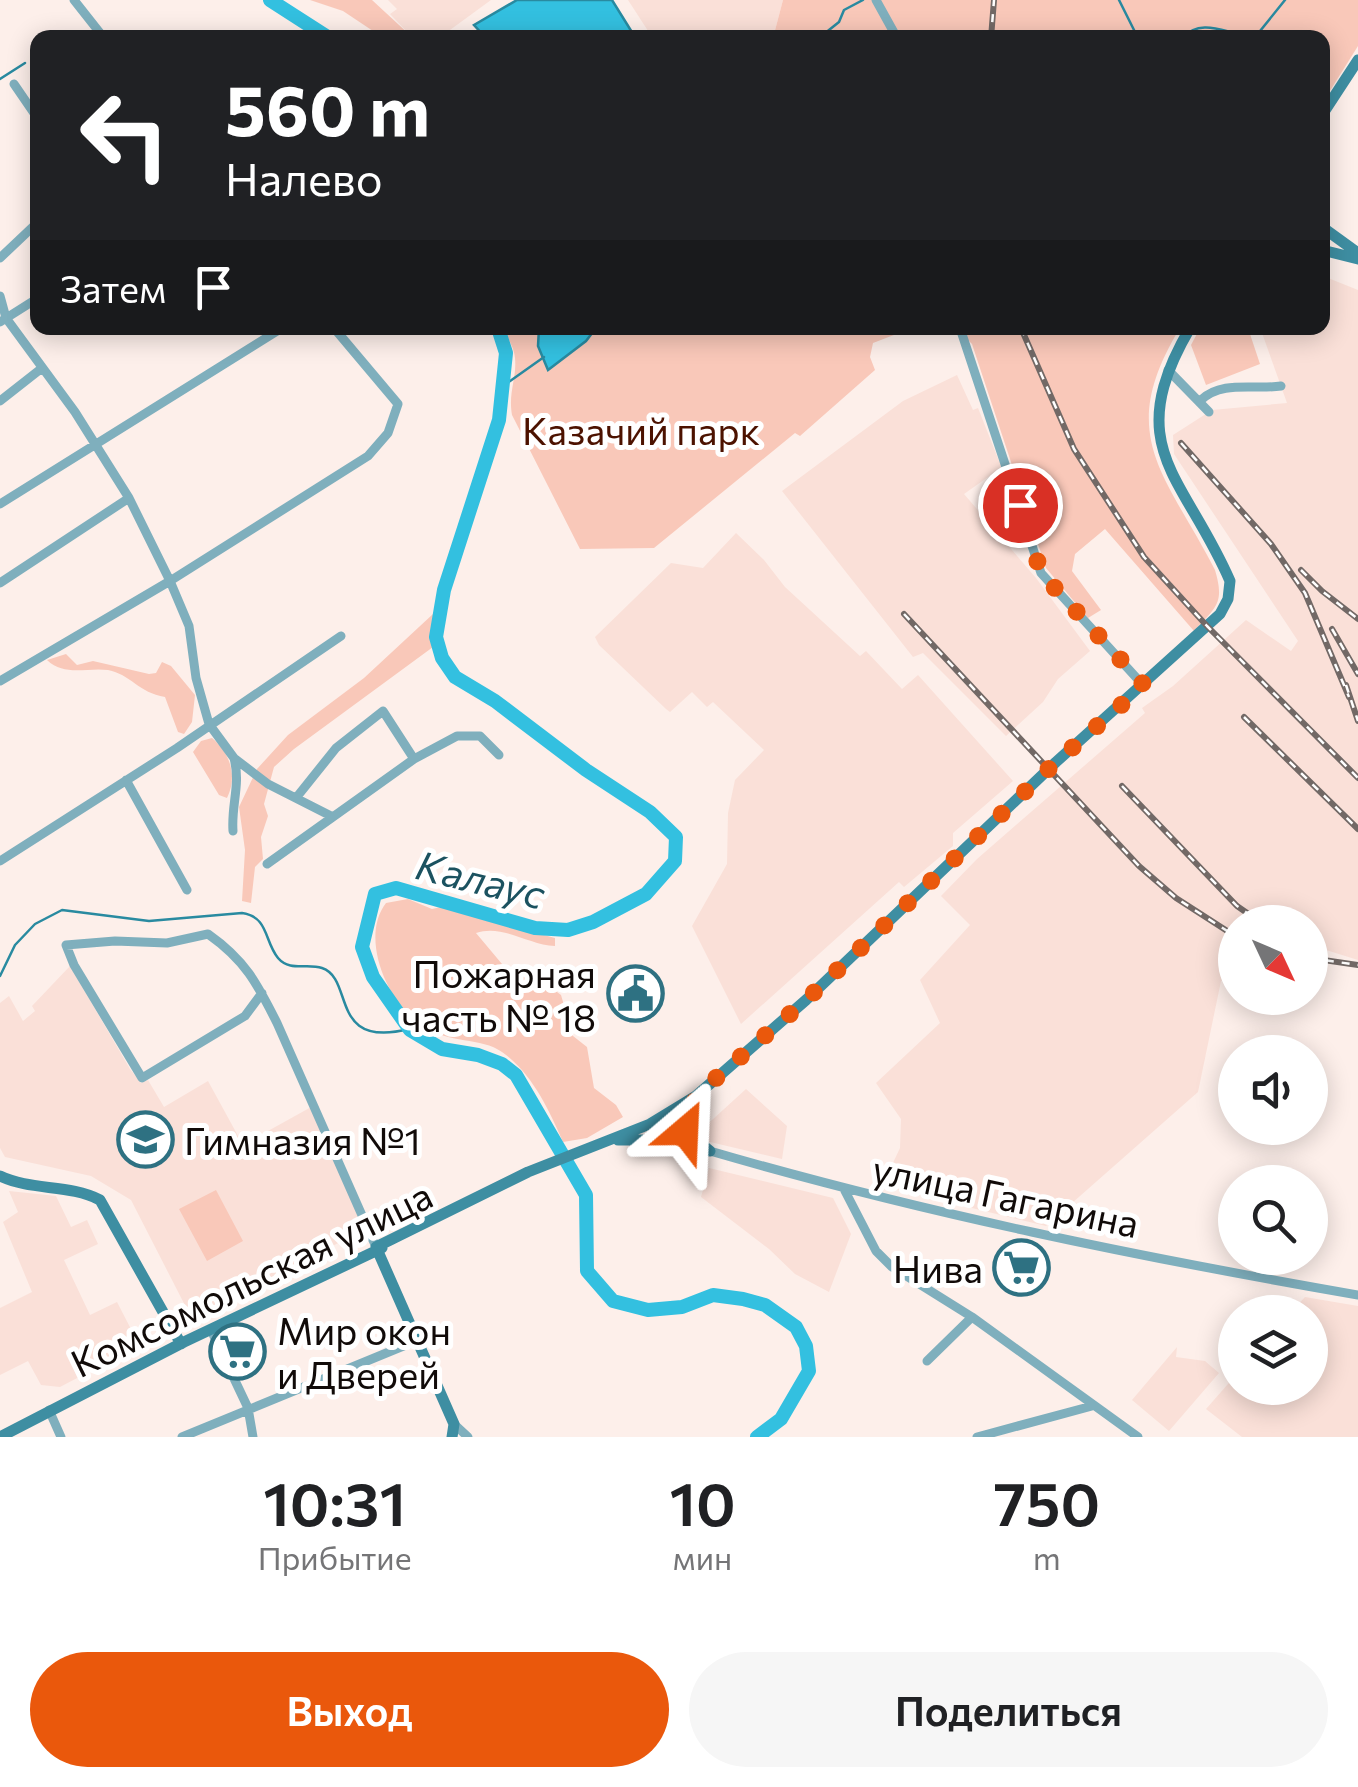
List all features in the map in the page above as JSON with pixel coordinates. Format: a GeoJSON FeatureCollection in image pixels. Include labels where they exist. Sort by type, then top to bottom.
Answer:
{"type":"FeatureCollection","features":[{"type":"Feature","properties":{"kind":"main road"},"geometry":{"type":"LineString","coordinates":[[1330,103],[1358,60]]}},
{"type":"Feature","properties":{"kind":"main road"},"geometry":{"type":"LineString","coordinates":[[1330,233],[1358,256]]}},
{"type":"Feature","properties":{"kind":"main road"},"geometry":{"type":"LineString","coordinates":[[1330,251],[1358,256]]}},
{"type":"Feature","properties":{"kind":"main road"},"geometry":{"type":"LineString","coordinates":[[1168,370],[1186,335]]}},
{"type":"Feature","properties":{"kind":"main road","name":"Комсомольская улица"},"geometry":{"type":"LineString","coordinates":[[0,1437],[180,1344],[474,1204],[528,1172],[650,1124],[700,1092],[806,1000],[1056,762],[1220,614],[1228,599],[1230,581],[1170,471],[1161,444],[1157,413],[1168,370]]}},
{"type":"Feature","properties":{"kind":"main road"},"geometry":{"type":"LineString","coordinates":[[700,1092],[684,1121],[685,1131],[710,1151]]}},
{"type":"Feature","properties":{"kind":"main road","name":"улица Гагарина"},"geometry":{"type":"LineString","coordinates":[[650,1124],[710,1151]]}},
{"type":"Feature","properties":{"kind":"main road"},"geometry":{"type":"LineString","coordinates":[[594,1144],[680,1140]]}},
{"type":"Feature","properties":{"kind":"main road"},"geometry":{"type":"LineString","coordinates":[[0,1178],[84,1192],[100,1200],[180,1344]]}},
{"type":"Feature","properties":{"kind":"main road"},"geometry":{"type":"LineString","coordinates":[[378,1248],[453,1430]]}},
{"type":"Feature","properties":{"kind":"street"},"geometry":{"type":"LineString","coordinates":[[74,0],[98,30]]}},
{"type":"Feature","properties":{"kind":"street"},"geometry":{"type":"LineString","coordinates":[[876,0],[893,30]]}},
{"type":"Feature","properties":{"kind":"street"},"geometry":{"type":"LineString","coordinates":[[14,84],[30,107]]}},
{"type":"Feature","properties":{"kind":"street"},"geometry":{"type":"LineString","coordinates":[[0,258],[30,230]]}},
{"type":"Feature","properties":{"kind":"street"},"geometry":{"type":"LineString","coordinates":[[0,296],[3,320],[97,446],[129,498],[170,580],[189,626],[199,693],[210,724],[234,758],[268,784],[332,817]]}},
{"type":"Feature","properties":{"kind":"street"},"geometry":{"type":"LineString","coordinates":[[3,320],[30,303]]}},
{"type":"Feature","properties":{"kind":"street"},"geometry":{"type":"LineString","coordinates":[[0,504],[271,335]]}},
{"type":"Feature","properties":{"kind":"street"},"geometry":{"type":"LineString","coordinates":[[0,682],[368,456],[388,434],[398,404],[340,335]]}},
{"type":"Feature","properties":{"kind":"street"},"geometry":{"type":"LineString","coordinates":[[962,335],[1041,573],[1144,685]]}},
{"type":"Feature","properties":{"kind":"street"},"geometry":{"type":"LineString","coordinates":[[0,400],[42,368]]}},
{"type":"Feature","properties":{"kind":"street"},"geometry":{"type":"LineString","coordinates":[[1168,370],[1209,412]]}},
{"type":"Feature","properties":{"kind":"street"},"geometry":{"type":"LineString","coordinates":[[1200,400],[1210,391],[1230,387],[1282,386]]}},
{"type":"Feature","properties":{"kind":"street"},"geometry":{"type":"LineString","coordinates":[[0,583],[129,498]]}},
{"type":"Feature","properties":{"kind":"street"},"geometry":{"type":"LineString","coordinates":[[0,860],[341,636]]}},
{"type":"Feature","properties":{"kind":"street"},"geometry":{"type":"LineString","coordinates":[[296,798],[336,748],[383,711],[414,760]]}},
{"type":"Feature","properties":{"kind":"street"},"geometry":{"type":"LineString","coordinates":[[267,864],[414,760],[457,736],[480,736],[499,755]]}},
{"type":"Feature","properties":{"kind":"street"},"geometry":{"type":"LineString","coordinates":[[233,831],[231,808],[239,784],[234,758]]}},
{"type":"Feature","properties":{"kind":"street"},"geometry":{"type":"LineString","coordinates":[[126,780],[187,890]]}},
{"type":"Feature","properties":{"kind":"street"},"geometry":{"type":"LineString","coordinates":[[262,993],[245,1016],[142,1078],[66,946],[114,941],[166,944],[208,934],[248,968],[262,993],[378,1248]]}},
{"type":"Feature","properties":{"kind":"street","name":"улица Гагарина"},"geometry":{"type":"LineString","coordinates":[[710,1151],[846,1190],[1020,1232],[1358,1295]]}},
{"type":"Feature","properties":{"kind":"street"},"geometry":{"type":"LineString","coordinates":[[846,1190],[876,1251],[892,1267],[972,1317],[1138,1437]]}},
{"type":"Feature","properties":{"kind":"street"},"geometry":{"type":"LineString","coordinates":[[927,1361],[972,1317]]}},
{"type":"Feature","properties":{"kind":"street"},"geometry":{"type":"LineString","coordinates":[[211,1330],[248,1408],[253,1437]]}},
{"type":"Feature","properties":{"kind":"street"},"geometry":{"type":"LineString","coordinates":[[182,1437],[418,1340]]}},
{"type":"Feature","properties":{"kind":"street"},"geometry":{"type":"LineString","coordinates":[[977,1437],[1092,1406]]}},
{"type":"Feature","properties":{"kind":"street"},"geometry":{"type":"LineString","coordinates":[[49,1410],[61,1437]]}},
{"type":"Feature","properties":{"kind":"street"},"geometry":{"type":"LineString","coordinates":[[453,1430],[468,1437]]}},
{"type":"Feature","properties":{"kind":"shaded area"},"geometry":{"type":"Polygon","coordinates":[[[388,0],[491,0],[450,30],[405,30],[390,14],[397,9],[388,0]]]}},
{"type":"Feature","properties":{"kind":"shaded area"},"geometry":{"type":"Polygon","coordinates":[[[628,0],[783,0],[775,30],[647,30],[628,0]]]}},
{"type":"Feature","properties":{"kind":"shaded area"},"geometry":{"type":"Polygon","coordinates":[[[1330,279],[1358,290],[1358,960],[1328,951],[1328,905],[1218,905],[1218,995],[1198,1092],[1046,1226],[882,1186],[900,1148],[901,1119],[876,1083],[940,1023],[920,980],[970,925],[941,896],[977,859],[1145,713],[1142,708],[1173,686],[1246,620],[1291,651],[1298,641],[1174,454],[1173,435],[1212,410],[1287,403],[1263,335],[1330,335],[1330,279]]]}},
{"type":"Feature","properties":{"kind":"shaded area"},"geometry":{"type":"Polygon","coordinates":[[[957,375],[973,410],[978,408],[999,461],[1005,465],[964,494],[1036,578],[1090,651],[1058,679],[1043,702],[1006,736],[923,653],[913,657],[782,491],[903,401],[957,375]]]}},
{"type":"Feature","properties":{"kind":"shaded area"},"geometry":{"type":"Polygon","coordinates":[[[736,533],[785,587],[860,656],[866,651],[902,689],[918,675],[1013,781],[953,833],[953,846],[904,887],[899,882],[741,1024],[692,926],[727,864],[728,813],[735,780],[764,750],[713,702],[707,707],[692,692],[670,712],[595,637],[671,563],[703,568],[736,533]]]}},
{"type":"Feature","properties":{"kind":"shaded area","name":"Гимназия №1"},"geometry":{"type":"Polygon","coordinates":[[[70,966],[130,1069],[141,1083],[148,1080],[164,1107],[208,1081],[243,1145],[313,1106],[369,1227],[192,1319],[131,1200],[91,1176],[5,1157],[0,1148],[0,1003],[9,996],[23,1021],[70,966]]]}},
{"type":"Feature","properties":{"kind":"shaded area"},"geometry":{"type":"Polygon","coordinates":[[[746,1089],[787,1126],[782,1159],[706,1141],[701,1130],[746,1089]]]}},
{"type":"Feature","properties":{"kind":"shaded area"},"geometry":{"type":"Polygon","coordinates":[[[709,1168],[833,1198],[851,1234],[829,1292],[795,1274],[701,1197],[709,1168]]]}},
{"type":"Feature","properties":{"kind":"shaded area"},"geometry":{"type":"Polygon","coordinates":[[[9,1191],[56,1196],[71,1227],[87,1220],[98,1244],[64,1260],[90,1315],[117,1302],[133,1333],[115,1343],[121,1355],[60,1387],[41,1385],[28,1361],[0,1375],[0,1308],[32,1292],[3,1222],[18,1212],[9,1191]]]}},
{"type":"Feature","properties":{"kind":"shaded area"},"geometry":{"type":"Polygon","coordinates":[[[1328,1301],[1358,1306],[1358,1437],[1242,1437],[1206,1409],[1218,1395],[1218,1405],[1328,1405],[1328,1301]]]}},
{"type":"Feature","properties":{"kind":"shaded area"},"geometry":{"type":"Polygon","coordinates":[[[1177,1347],[1176,1357],[1205,1361],[1218,1372],[1169,1431],[1132,1400],[1177,1347]]]}},
{"type":"Feature","properties":{"kind":"green space"},"geometry":{"type":"Polygon","coordinates":[[[310,0],[372,0],[404,30],[372,30],[343,11],[310,0]]]}},
{"type":"Feature","properties":{"kind":"green space"},"geometry":{"type":"Polygon","coordinates":[[[783,0],[1358,0],[1358,46],[1330,91],[1330,30],[775,30],[783,0]]]}},
{"type":"Feature","properties":{"kind":"green space","name":"Казачий парк"},"geometry":{"type":"Polygon","coordinates":[[[508,335],[539,335],[538,346],[548,370],[591,335],[894,335],[873,343],[870,357],[875,370],[800,436],[795,433],[654,548],[580,549],[512,415],[513,350],[508,335]]]}},
{"type":"Feature","properties":{"kind":"green space"},"geometry":{"type":"Polygon","coordinates":[[[963,335],[1176,335],[1161,365],[1151,398],[1149,427],[1154,454],[1165,480],[1218,581],[1219,598],[1194,631],[1105,529],[1075,554],[1072,571],[1101,610],[1088,618],[1046,568],[972,344],[963,335]]]}},
{"type":"Feature","properties":{"kind":"green space"},"geometry":{"type":"Polygon","coordinates":[[[1196,335],[1250,335],[1260,364],[1206,385],[1191,345],[1196,335]]]}},
{"type":"Feature","properties":{"kind":"green space"},"geometry":{"type":"Polygon","coordinates":[[[433,614],[433,647],[274,767],[264,804],[268,816],[261,837],[263,859],[255,867],[251,903],[242,901],[245,850],[239,807],[257,769],[288,735],[364,678],[433,614]]]}},
{"type":"Feature","properties":{"kind":"green space"},"geometry":{"type":"Polygon","coordinates":[[[66,654],[77,665],[93,661],[149,674],[156,673],[162,662],[171,666],[195,695],[192,722],[184,734],[178,732],[165,697],[148,692],[116,672],[69,670],[47,660],[66,654]]]}},
{"type":"Feature","properties":{"kind":"green space"},"geometry":{"type":"Polygon","coordinates":[[[212,738],[230,765],[232,781],[227,798],[219,795],[193,752],[201,741],[212,738]]]}},
{"type":"Feature","properties":{"kind":"green space"},"geometry":{"type":"Polygon","coordinates":[[[408,899],[432,909],[441,907],[555,938],[555,946],[496,931],[476,933],[502,964],[529,971],[561,995],[573,1036],[587,1047],[594,1088],[616,1105],[623,1117],[587,1138],[563,1142],[538,1093],[513,1061],[494,1047],[432,1032],[410,1016],[381,969],[375,934],[386,903],[408,899]]]}},
{"type":"Feature","properties":{"kind":"green space"},"geometry":{"type":"Polygon","coordinates":[[[216,1190],[243,1241],[207,1261],[179,1209],[216,1190]]]}},
{"type":"Feature","properties":{"kind":"water"},"geometry":{"type":"Polygon","coordinates":[[[517,0],[612,0],[631,30],[479,30],[474,25],[517,0]]]}},
{"type":"Feature","properties":{"kind":"water"},"geometry":{"type":"Polygon","coordinates":[[[539,335],[591,335],[548,370],[538,346],[539,335]]]}},
{"type":"Feature","properties":{"kind":"waterway","name":"Калаус"},"geometry":{"type":"LineString","coordinates":[[270,0],[317,30]]}},
{"type":"Feature","properties":{"kind":"waterway"},"geometry":{"type":"LineString","coordinates":[[829,30],[839,22],[844,10],[863,0]]}},
{"type":"Feature","properties":{"kind":"waterway"},"geometry":{"type":"LineString","coordinates":[[1119,0],[1134,30]]}},
{"type":"Feature","properties":{"kind":"waterway"},"geometry":{"type":"LineString","coordinates":[[1261,30],[1285,0]]}},
{"type":"Feature","properties":{"kind":"waterway"},"geometry":{"type":"LineString","coordinates":[[1193,30],[1219,30]]}},
{"type":"Feature","properties":{"kind":"waterway"},"geometry":{"type":"LineString","coordinates":[[0,79],[25,63]]}},
{"type":"Feature","properties":{"kind":"waterway","name":"Калаус"},"geometry":{"type":"LineString","coordinates":[[500,335],[506,353],[499,420],[444,590],[436,637],[442,658],[455,677],[495,701],[586,770],[650,812],[676,837],[675,861],[646,894],[593,922],[568,930],[535,928],[396,888],[375,894],[362,947],[373,977],[410,1030],[442,1049],[478,1055],[502,1064],[516,1075],[586,1195],[587,1271],[613,1301],[648,1310],[682,1307],[713,1295],[743,1299],[765,1305],[796,1327],[806,1346],[809,1371],[781,1419],[757,1437]]}},
{"type":"Feature","properties":{"kind":"waterway"},"geometry":{"type":"LineString","coordinates":[[503,386],[544,357]]}},
{"type":"Feature","properties":{"kind":"waterway"},"geometry":{"type":"LineString","coordinates":[[0,976],[15,945],[35,924],[62,910],[149,921],[242,913],[257,919],[283,962],[322,968],[332,975],[347,1010],[366,1029],[383,1033],[409,1029]]}},
{"type":"Feature","properties":{"kind":"railway"},"geometry":{"type":"LineString","coordinates":[[992,30],[994,0]]}},
{"type":"Feature","properties":{"kind":"railway"},"geometry":{"type":"LineString","coordinates":[[1024,335],[1074,449],[1144,557],[1358,778]]}},
{"type":"Feature","properties":{"kind":"railway"},"geometry":{"type":"LineString","coordinates":[[1181,443],[1271,544],[1305,593],[1349,697]]}},
{"type":"Feature","properties":{"kind":"railway"},"geometry":{"type":"LineString","coordinates":[[1301,570],[1358,619]]}},
{"type":"Feature","properties":{"kind":"railway"},"geometry":{"type":"LineString","coordinates":[[904,614],[1139,866],[1176,898],[1218,925]]}},
{"type":"Feature","properties":{"kind":"railway"},"geometry":{"type":"LineString","coordinates":[[1332,629],[1358,674]]}},
{"type":"Feature","properties":{"kind":"railway"},"geometry":{"type":"LineString","coordinates":[[1346,685],[1358,721]]}},
{"type":"Feature","properties":{"kind":"railway"},"geometry":{"type":"LineString","coordinates":[[1244,717],[1358,829]]}},
{"type":"Feature","properties":{"kind":"railway"},"geometry":{"type":"LineString","coordinates":[[1122,786],[1236,905]]}},
{"type":"Feature","properties":{"kind":"railway"},"geometry":{"type":"LineString","coordinates":[[1328,961],[1358,965]]}},
{"type":"Feature","properties":{"kind":"place","name":"Пожарная часть № 18"},"geometry":{"type":"Point","coordinates":[635,994]}},
{"type":"Feature","properties":{"kind":"place","name":"Гимназия №1"},"geometry":{"type":"Point","coordinates":[145,1139]}},
{"type":"Feature","properties":{"kind":"place","name":"Нива"},"geometry":{"type":"Point","coordinates":[1022,1267]}},
{"type":"Feature","properties":{"kind":"place","name":"Мир окон и Дверей"},"geometry":{"type":"Point","coordinates":[238,1351]}},
{"type":"Feature","properties":{"kind":"route"},"geometry":{"type":"LineString","coordinates":[[685,1131],[684,1121],[700,1092],[806,1000],[1056,762],[1144,685],[1041,573],[1020,505]]}}]}
